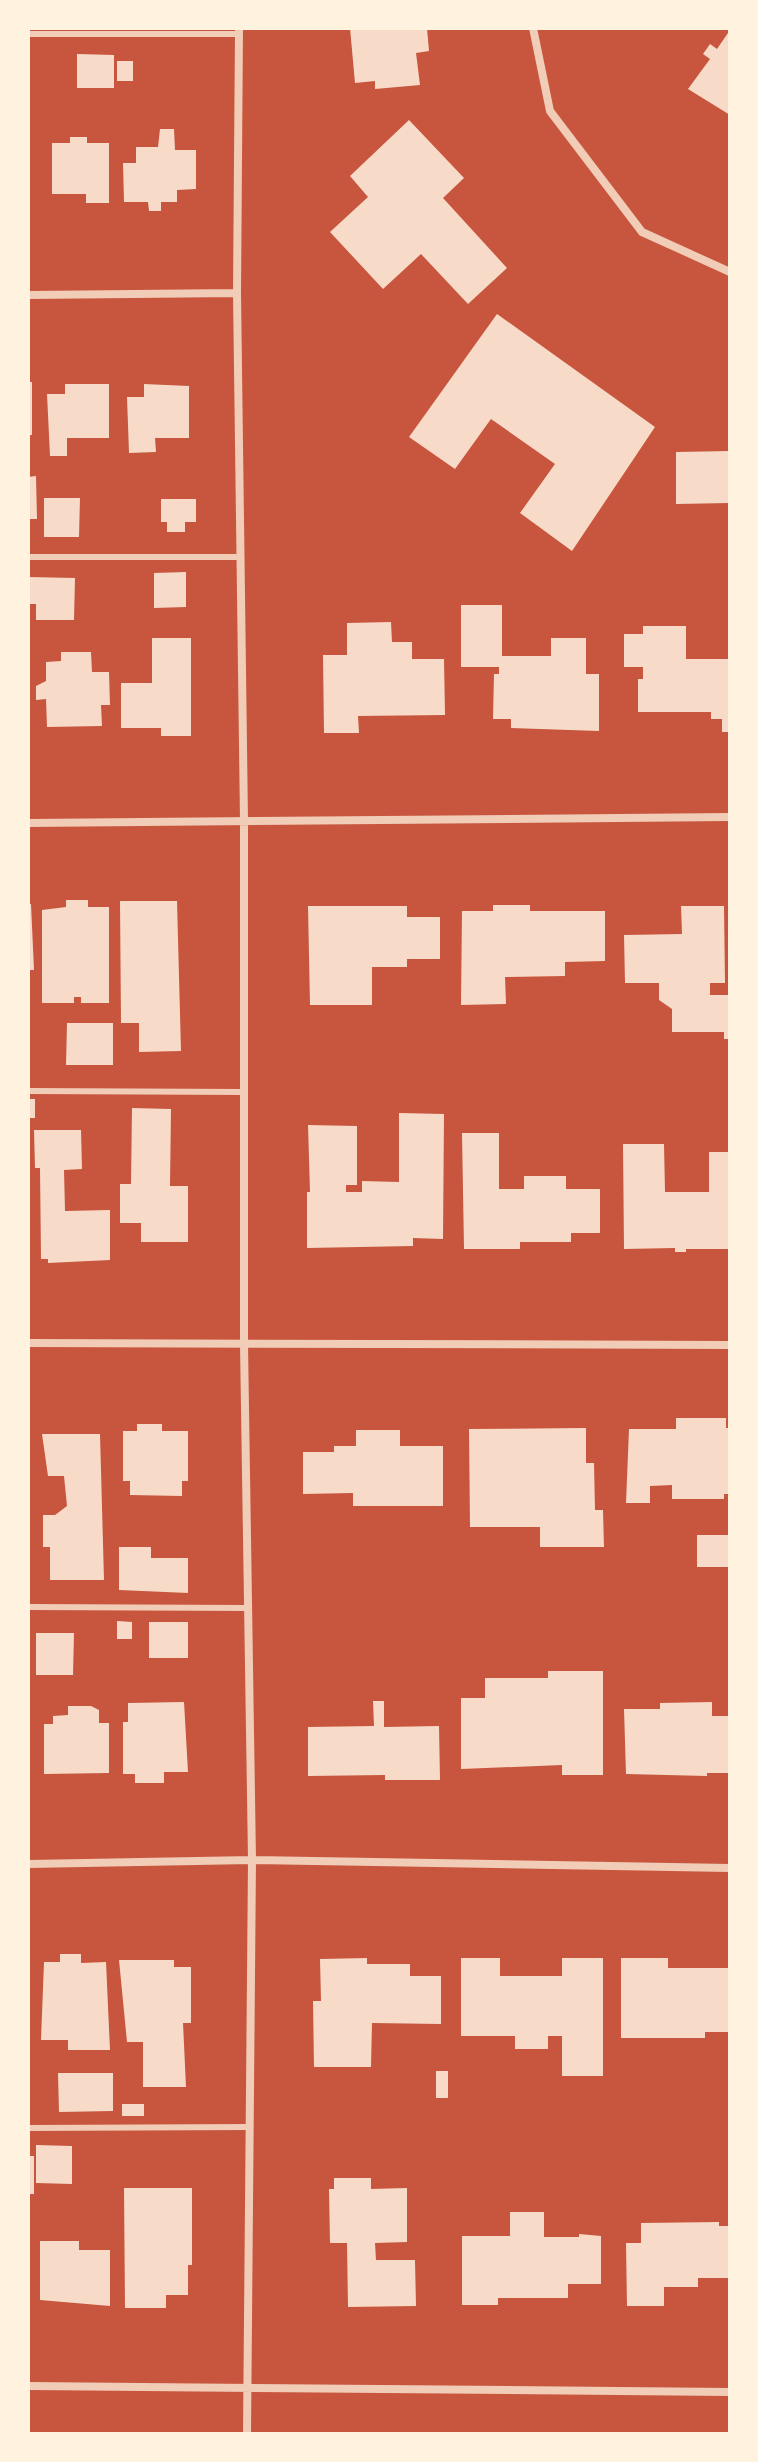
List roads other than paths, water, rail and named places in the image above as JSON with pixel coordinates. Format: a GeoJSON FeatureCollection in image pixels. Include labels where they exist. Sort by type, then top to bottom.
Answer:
{"type":"FeatureCollection","features":[{"type":"Feature","properties":{"kind":"street"},"geometry":{"type":"LineString","coordinates":[[533,28],[550,111],[642,232],[730,272]]}},
{"type":"Feature","properties":{"kind":"street"},"geometry":{"type":"LineString","coordinates":[[239,31],[237,293],[244,821],[244,1344],[252,1860],[247,2434]]}},
{"type":"Feature","properties":{"kind":"street"},"geometry":{"type":"LineString","coordinates":[[28,295],[237,293]]}},
{"type":"Feature","properties":{"kind":"street"},"geometry":{"type":"LineString","coordinates":[[28,823],[730,817]]}},
{"type":"Feature","properties":{"kind":"street"},"geometry":{"type":"LineString","coordinates":[[28,1343],[730,1345]]}},
{"type":"Feature","properties":{"kind":"street"},"geometry":{"type":"LineString","coordinates":[[28,1864],[252,1860],[730,1868]]}},
{"type":"Feature","properties":{"kind":"street"},"geometry":{"type":"LineString","coordinates":[[28,2386],[730,2392]]}},
{"type":"Feature","properties":{"kind":"lane"},"geometry":{"type":"LineString","coordinates":[[28,34],[239,31]]}},
{"type":"Feature","properties":{"kind":"lane"},"geometry":{"type":"LineString","coordinates":[[28,557],[240,557]]}},
{"type":"Feature","properties":{"kind":"lane"},"geometry":{"type":"LineString","coordinates":[[28,1091],[244,1092]]}},
{"type":"Feature","properties":{"kind":"lane"},"geometry":{"type":"LineString","coordinates":[[28,1607],[248,1608]]}},
{"type":"Feature","properties":{"kind":"lane"},"geometry":{"type":"LineString","coordinates":[[28,2128],[250,2127]]}}]}
